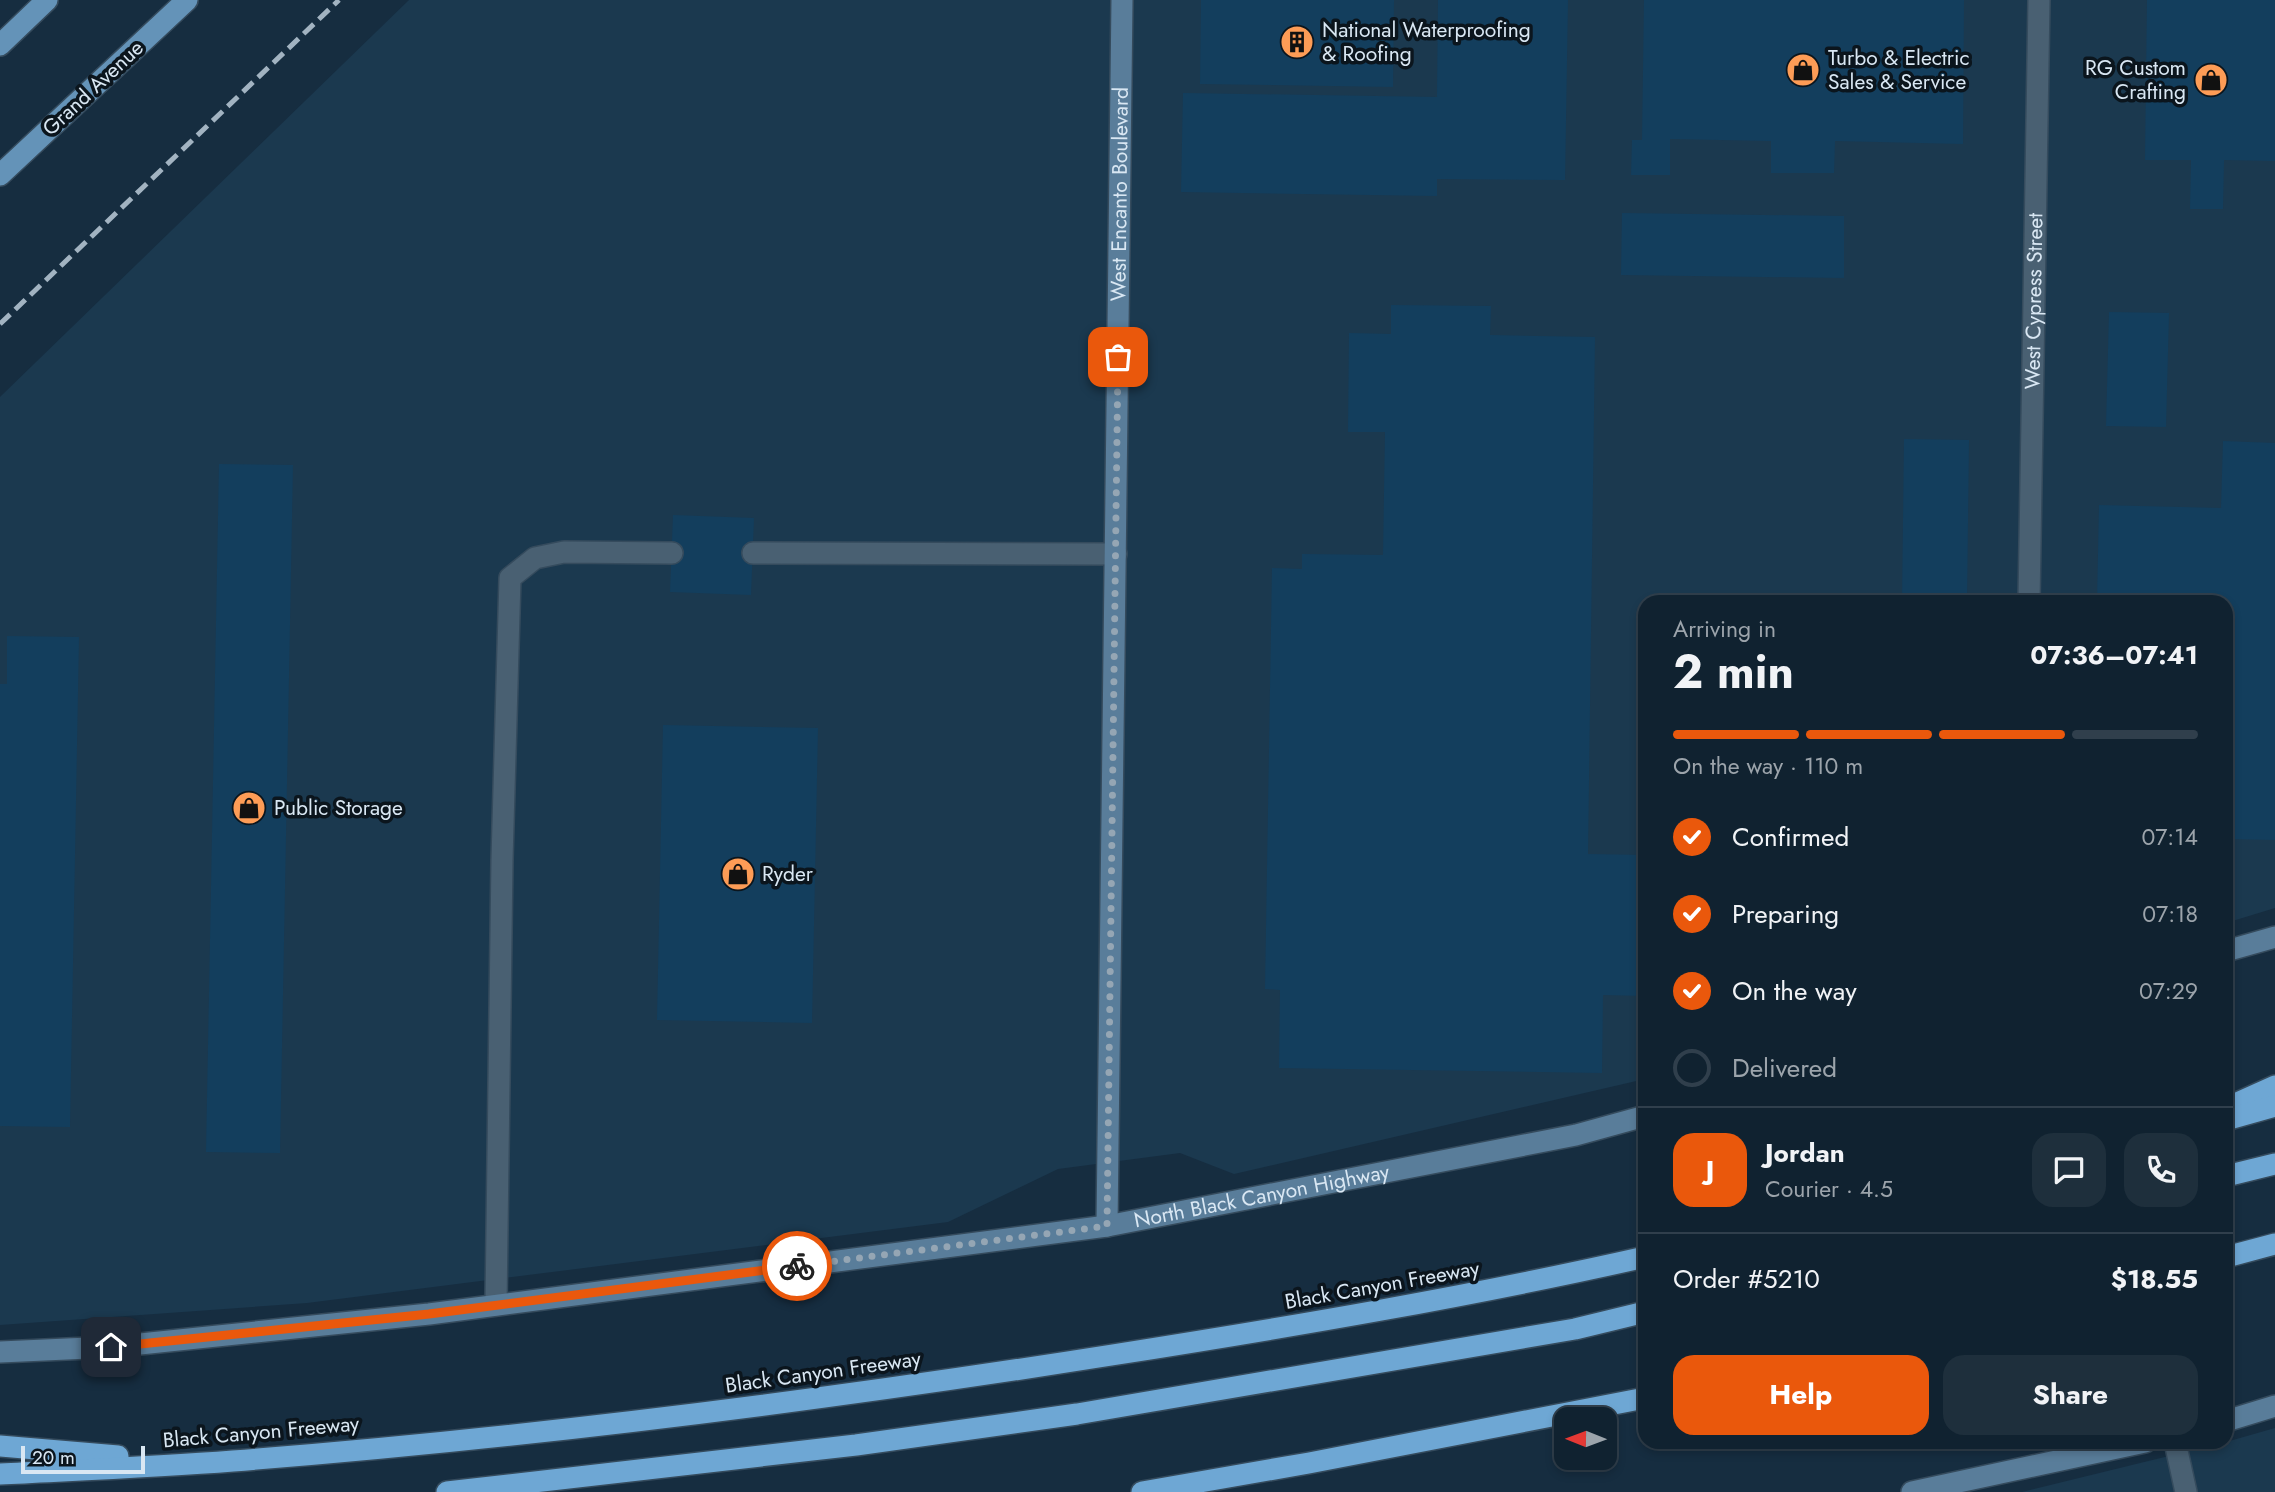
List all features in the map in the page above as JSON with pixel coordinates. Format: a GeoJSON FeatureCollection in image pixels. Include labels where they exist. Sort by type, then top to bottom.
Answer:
{"type":"FeatureCollection","features":[{"type":"Feature","properties":{"kind":"highway"},"geometry":{"type":"LineString","coordinates":[[2233,1105],[2275,1086]]}},
{"type":"Feature","properties":{"kind":"highway"},"geometry":{"type":"LineString","coordinates":[[2233,1118],[2275,1106]]}},
{"type":"Feature","properties":{"kind":"highway"},"geometry":{"type":"LineString","coordinates":[[2233,1174],[2275,1164]]}},
{"type":"Feature","properties":{"kind":"highway"},"geometry":{"type":"LineString","coordinates":[[2233,1255],[2275,1244]]}},
{"type":"Feature","properties":{"kind":"highway","name":"Black Canyon Freeway"},"geometry":{"type":"LineString","coordinates":[[0,1474],[232,1461],[750,1408],[1229,1337],[1496,1289],[1638,1259]]}},
{"type":"Feature","properties":{"kind":"highway"},"geometry":{"type":"LineString","coordinates":[[447,1492],[856,1445],[1077,1414],[1562,1331],[1638,1314]]}},
{"type":"Feature","properties":{"kind":"highway"},"geometry":{"type":"LineString","coordinates":[[1142,1492],[1309,1463],[1638,1399]]}},
{"type":"Feature","properties":{"kind":"highway"},"geometry":{"type":"LineString","coordinates":[[0,1446],[117,1456],[232,1461]]}},
{"type":"Feature","properties":{"kind":"main road"},"geometry":{"type":"LineString","coordinates":[[0,46],[47,0]]}},
{"type":"Feature","properties":{"kind":"main road","name":"Grand Avenue"},"geometry":{"type":"LineString","coordinates":[[0,175],[187,0]]}},
{"type":"Feature","properties":{"kind":"main road","name":"West Encanto Boulevard"},"geometry":{"type":"LineString","coordinates":[[1107,1226],[1122,0]]}},
{"type":"Feature","properties":{"kind":"main road"},"geometry":{"type":"LineString","coordinates":[[2233,949],[2275,937]]}},
{"type":"Feature","properties":{"kind":"main road","name":"North Black Canyon Highway"},"geometry":{"type":"LineString","coordinates":[[0,1352],[111,1347],[496,1305],[1107,1226],[1576,1135],[1638,1118]]}},
{"type":"Feature","properties":{"kind":"main road"},"geometry":{"type":"LineString","coordinates":[[2233,1419],[2275,1406]]}},
{"type":"Feature","properties":{"kind":"main road"},"geometry":{"type":"LineString","coordinates":[[1912,1492],[2112,1449]]}},
{"type":"Feature","properties":{"kind":"street","name":"West Cypress Street"},"geometry":{"type":"LineString","coordinates":[[2029,595],[2039,0]]}},
{"type":"Feature","properties":{"kind":"street"},"geometry":{"type":"LineString","coordinates":[[496,1305],[502,860],[510,578],[535,558],[564,552],[672,553]]}},
{"type":"Feature","properties":{"kind":"street"},"geometry":{"type":"LineString","coordinates":[[753,553],[1116,554]]}},
{"type":"Feature","properties":{"kind":"street"},"geometry":{"type":"LineString","coordinates":[[2177,1449],[2186,1492]]}},
{"type":"Feature","properties":{"kind":"shaded area"},"geometry":{"type":"Polygon","coordinates":[[[409,0],[2275,0],[2275,908],[2233,921],[2233,595],[1638,595],[1638,1081],[1234,1174],[1180,1153],[1058,1169],[948,1222],[307,1303],[0,1325],[0,397],[409,0]]]}},
{"type":"Feature","properties":{"kind":"shaded area"},"geometry":{"type":"Polygon","coordinates":[[[2275,1428],[2275,1492],[2022,1492],[2197,1449],[2233,1449],[2233,1440],[2275,1428]]]}},
{"type":"Feature","properties":{"kind":"building","name":"National Waterproofing & Roofing"},"geometry":{"type":"Polygon","coordinates":[[[1201,0],[1394,0],[1393,87],[1200,84],[1201,0]]]}},
{"type":"Feature","properties":{"kind":"building"},"geometry":{"type":"Polygon","coordinates":[[[1438,0],[1568,0],[1565,180],[1437,179],[1437,196],[1181,192],[1183,93],[1437,97],[1438,0]]]}},
{"type":"Feature","properties":{"kind":"building","name":"Turbo & Electric Sales & Service"},"geometry":{"type":"Polygon","coordinates":[[[1644,0],[1964,0],[1963,144],[1835,141],[1834,173],[1771,173],[1771,141],[1670,139],[1670,175],[1631,175],[1632,140],[1642,140],[1644,0]]]}},
{"type":"Feature","properties":{"kind":"building","name":"RG Custom Crafting"},"geometry":{"type":"Polygon","coordinates":[[[2147,0],[2275,0],[2275,161],[2224,160],[2223,209],[2190,209],[2191,160],[2145,160],[2147,0]]]}},
{"type":"Feature","properties":{"kind":"building"},"geometry":{"type":"Polygon","coordinates":[[[1622,213],[1844,216],[1844,278],[1621,275],[1622,213]]]}},
{"type":"Feature","properties":{"kind":"building"},"geometry":{"type":"Polygon","coordinates":[[[1391,305],[1491,306],[1490,335],[1595,337],[1588,854],[1638,855],[1638,996],[1603,995],[1602,1073],[1279,1068],[1280,990],[1265,989],[1272,568],[1302,569],[1302,554],[1383,555],[1385,432],[1348,432],[1349,333],[1391,334],[1391,305]]]}},
{"type":"Feature","properties":{"kind":"building"},"geometry":{"type":"Polygon","coordinates":[[[2109,312],[2169,313],[2166,427],[2106,426],[2109,312]]]}},
{"type":"Feature","properties":{"kind":"building"},"geometry":{"type":"Polygon","coordinates":[[[1904,439],[1969,440],[1967,595],[1902,595],[1904,439]]]}},
{"type":"Feature","properties":{"kind":"building"},"geometry":{"type":"Polygon","coordinates":[[[2223,441],[2275,443],[2275,840],[2233,839],[2233,595],[2097,595],[2099,505],[2221,508],[2223,441]]]}},
{"type":"Feature","properties":{"kind":"building","name":"Public Storage"},"geometry":{"type":"Polygon","coordinates":[[[219,464],[293,465],[280,1153],[206,1152],[219,464]]]}},
{"type":"Feature","properties":{"kind":"building"},"geometry":{"type":"Polygon","coordinates":[[[673,515],[754,518],[751,595],[670,592],[673,515]]]}},
{"type":"Feature","properties":{"kind":"building"},"geometry":{"type":"Polygon","coordinates":[[[7,636],[79,637],[70,1127],[0,1126],[0,684],[7,684],[7,636]]]}},
{"type":"Feature","properties":{"kind":"building","name":"Ryder"},"geometry":{"type":"Polygon","coordinates":[[[663,725],[818,728],[812,1023],[657,1020],[663,725]]]}},
{"type":"Feature","properties":{"kind":"railway"},"geometry":{"type":"LineString","coordinates":[[0,324],[339,0]]}},
{"type":"Feature","properties":{"kind":"way so far"},"geometry":{"type":"LineString","coordinates":[[797,1266],[1107,1226],[1118,357]]}},
{"type":"Feature","properties":{"kind":"place","name":"National Waterproofing & Roofing"},"geometry":{"type":"Point","coordinates":[1297,42]}},
{"type":"Feature","properties":{"kind":"place","name":"Turbo & Electric Sales & Service"},"geometry":{"type":"Point","coordinates":[1803,70]}},
{"type":"Feature","properties":{"kind":"place","name":"RG Custom Crafting"},"geometry":{"type":"Point","coordinates":[2211,80]}},
{"type":"Feature","properties":{"kind":"place","name":"Public Storage"},"geometry":{"type":"Point","coordinates":[249,808]}},
{"type":"Feature","properties":{"kind":"place","name":"Ryder"},"geometry":{"type":"Point","coordinates":[738,874]}},
{"type":"Feature","properties":{"kind":"route"},"geometry":{"type":"LineString","coordinates":[[111,1347],[429,1314],[797,1266]]}}]}
